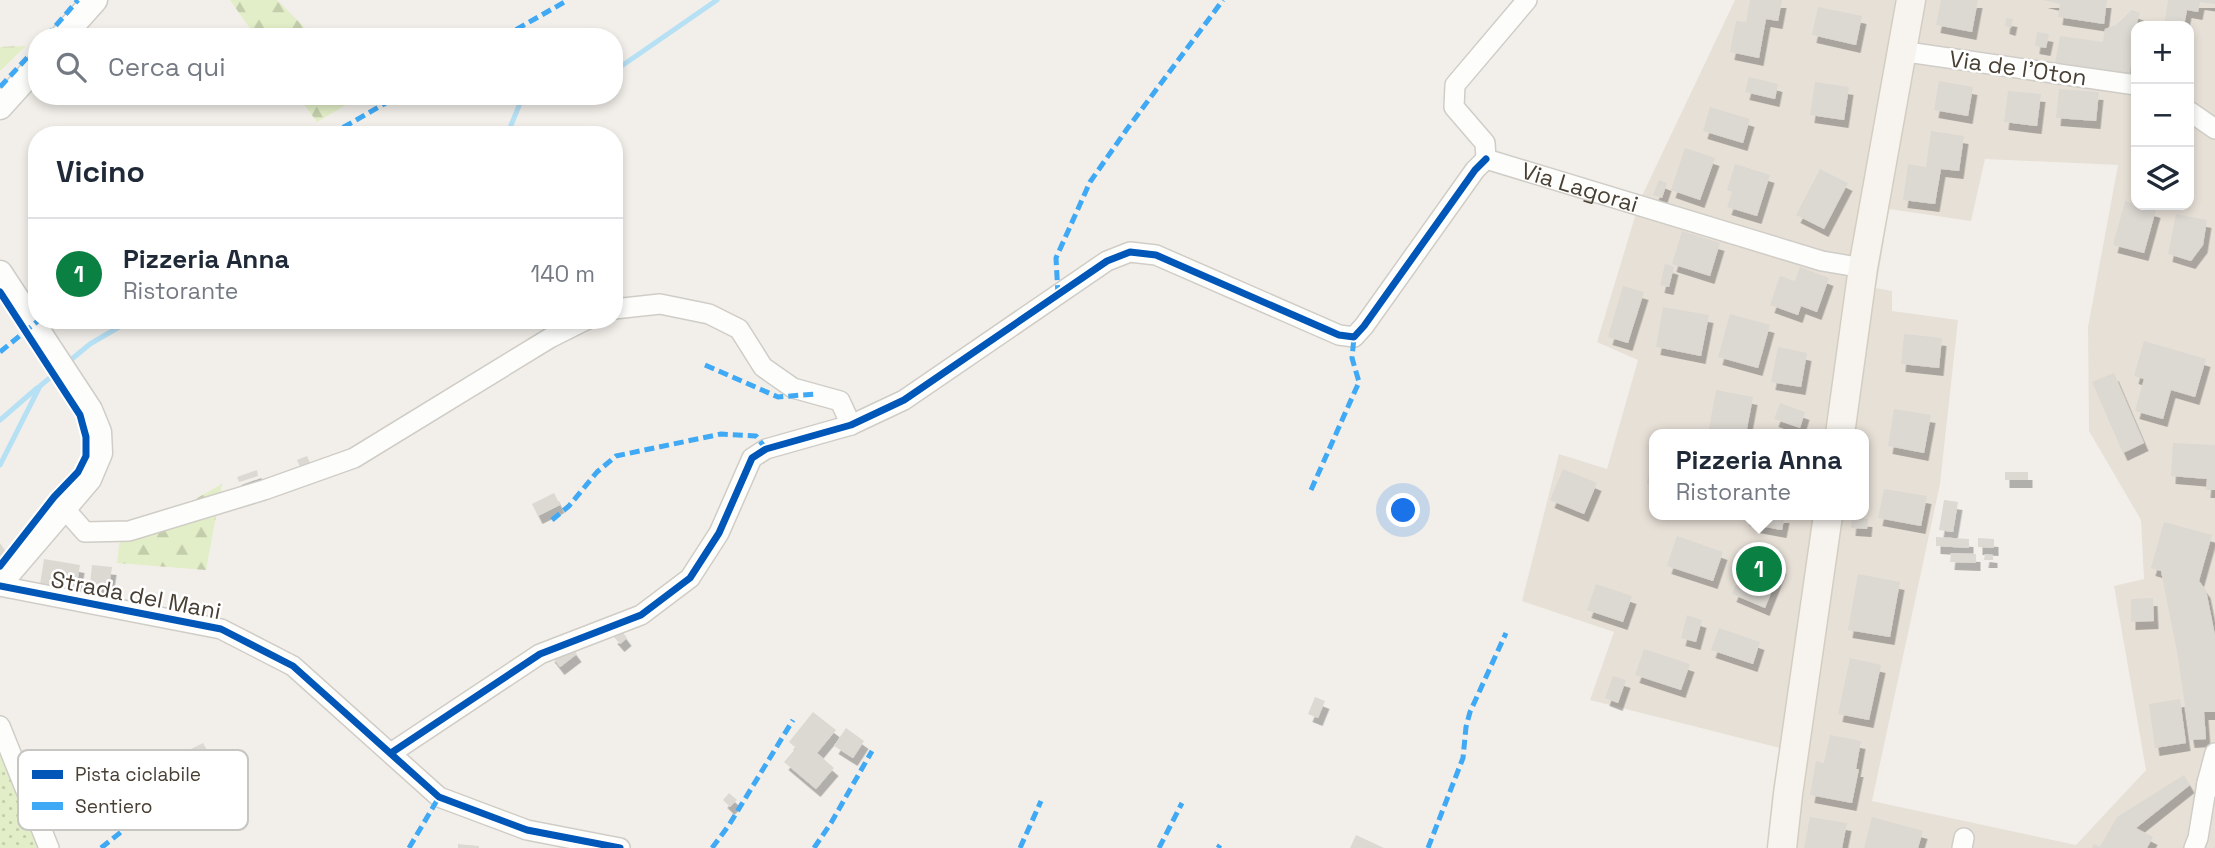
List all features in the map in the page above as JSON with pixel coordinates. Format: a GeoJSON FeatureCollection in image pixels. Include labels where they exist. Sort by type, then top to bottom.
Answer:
{"type":"FeatureCollection","features":[{"type":"Feature","properties":{"kind":"main road"},"geometry":{"type":"LineString","coordinates":[[1841,429],[1863,268],[1911,0]]}},
{"type":"Feature","properties":{"kind":"main road"},"geometry":{"type":"LineString","coordinates":[[1782,848],[1827,520]]}},
{"type":"Feature","properties":{"kind":"street"},"geometry":{"type":"LineString","coordinates":[[70,28],[95,0]]}},
{"type":"Feature","properties":{"kind":"street"},"geometry":{"type":"LineString","coordinates":[[391,753],[540,654],[641,615],[690,578],[719,533],[752,458],[766,449],[851,425],[904,400],[1107,261],[1130,252],[1156,255],[1339,335],[1354,337],[1475,170],[1486,159],[1485,143],[1454,107],[1455,85],[1527,0]]}},
{"type":"Feature","properties":{"kind":"street","name":"Via de l'Oton"},"geometry":{"type":"LineString","coordinates":[[1900,51],[2131,84]]}},
{"type":"Feature","properties":{"kind":"street"},"geometry":{"type":"LineString","coordinates":[[0,107],[28,76]]}},
{"type":"Feature","properties":{"kind":"street"},"geometry":{"type":"LineString","coordinates":[[2194,114],[2215,129]]}},
{"type":"Feature","properties":{"kind":"street","name":"Via Lagorai"},"geometry":{"type":"LineString","coordinates":[[1486,159],[1822,261],[1863,268]]}},
{"type":"Feature","properties":{"kind":"street"},"geometry":{"type":"LineString","coordinates":[[0,273],[28,316]]}},
{"type":"Feature","properties":{"kind":"street"},"geometry":{"type":"LineString","coordinates":[[623,308],[660,304],[709,314],[739,329],[763,366],[793,388],[840,401],[851,425]]}},
{"type":"Feature","properties":{"kind":"street"},"geometry":{"type":"LineString","coordinates":[[0,584],[89,478],[100,453],[99,432],[90,410],[37,329]]}},
{"type":"Feature","properties":{"kind":"street"},"geometry":{"type":"LineString","coordinates":[[62,507],[85,532],[129,531],[264,490],[354,458],[568,329]]}},
{"type":"Feature","properties":{"kind":"street","name":"Strada del Mani"},"geometry":{"type":"LineString","coordinates":[[0,584],[221,629],[293,666],[439,797],[527,830],[620,848]]}},
{"type":"Feature","properties":{"kind":"street"},"geometry":{"type":"LineString","coordinates":[[0,726],[18,771]]}},
{"type":"Feature","properties":{"kind":"street"},"geometry":{"type":"LineString","coordinates":[[2193,848],[2211,785],[2215,753]]}},
{"type":"Feature","properties":{"kind":"street"},"geometry":{"type":"LineString","coordinates":[[42,830],[49,848]]}},
{"type":"Feature","properties":{"kind":"street"},"geometry":{"type":"LineString","coordinates":[[2201,848],[2215,837]]}},
{"type":"Feature","properties":{"kind":"shaded area"},"geometry":{"type":"Polygon","coordinates":[[[1735,0],[2215,0],[2215,848],[1767,848],[1780,748],[1590,700],[1614,632],[1522,601],[1559,454],[1607,469],[1638,360],[1597,342],[1640,200],[1735,0]],[[1985,159],[1971,221],[1889,209],[1876,288],[1892,291],[1892,311],[1958,320],[1940,484],[1872,801],[2076,845],[2146,770],[2114,586],[2144,579],[2141,520],[2089,431],[2088,327],[2118,165],[1985,159]]]}},
{"type":"Feature","properties":{"kind":"green space"},"geometry":{"type":"Polygon","coordinates":[[[230,0],[277,0],[305,28],[250,28],[230,0]]]}},
{"type":"Feature","properties":{"kind":"green space"},"geometry":{"type":"Polygon","coordinates":[[[26,46],[0,71],[0,47],[26,46]]]}},
{"type":"Feature","properties":{"kind":"green space"},"geometry":{"type":"Polygon","coordinates":[[[305,105],[346,105],[317,122],[305,105]]]}},
{"type":"Feature","properties":{"kind":"green space"},"geometry":{"type":"Polygon","coordinates":[[[222,484],[206,570],[117,563],[122,522],[176,510],[222,484]]]}},
{"type":"Feature","properties":{"kind":"green space"},"geometry":{"type":"Polygon","coordinates":[[[0,747],[18,792],[18,830],[33,830],[40,848],[0,848],[0,747]]]}},
{"type":"Feature","properties":{"kind":"building"},"geometry":{"type":"Polygon","coordinates":[[[1750,0],[1782,0],[1778,21],[1766,19],[1759,58],[1730,52],[1736,21],[1746,22],[1750,0]]]}},
{"type":"Feature","properties":{"kind":"building"},"geometry":{"type":"Polygon","coordinates":[[[1941,0],[1978,0],[1972,32],[1936,25],[1941,0]]]}},
{"type":"Feature","properties":{"kind":"building"},"geometry":{"type":"Polygon","coordinates":[[[2043,0],[2107,0],[2104,24],[2058,17],[2060,4],[2043,0]]]}},
{"type":"Feature","properties":{"kind":"building"},"geometry":{"type":"Polygon","coordinates":[[[2168,0],[2215,0],[2215,4],[2200,2],[2198,12],[2187,10],[2185,21],[2165,21],[2168,0]]]}},
{"type":"Feature","properties":{"kind":"building"},"geometry":{"type":"Polygon","coordinates":[[[1818,7],[1862,16],[1856,45],[1812,35],[1818,7]]]}},
{"type":"Feature","properties":{"kind":"building"},"geometry":{"type":"Polygon","coordinates":[[[2132,10],[2140,13],[2138,21],[2131,21],[2130,73],[2106,70],[2106,74],[2055,63],[2060,36],[2103,42],[2105,29],[2116,25],[2132,10]]]}},
{"type":"Feature","properties":{"kind":"building"},"geometry":{"type":"Polygon","coordinates":[[[2006,18],[2013,19],[2011,28],[2005,26],[2006,18]]]}},
{"type":"Feature","properties":{"kind":"building"},"geometry":{"type":"Polygon","coordinates":[[[2037,32],[2049,34],[2046,48],[2035,46],[2037,32]]]}},
{"type":"Feature","properties":{"kind":"building"},"geometry":{"type":"Polygon","coordinates":[[[1749,77],[1778,84],[1775,99],[1745,92],[1749,77]]]}},
{"type":"Feature","properties":{"kind":"building"},"geometry":{"type":"Polygon","coordinates":[[[1939,81],[1973,87],[1968,116],[1934,110],[1939,81]]]}},
{"type":"Feature","properties":{"kind":"building"},"geometry":{"type":"Polygon","coordinates":[[[1815,82],[1849,87],[1844,120],[1810,115],[1815,82]]]}},
{"type":"Feature","properties":{"kind":"building"},"geometry":{"type":"Polygon","coordinates":[[[2059,89],[2099,92],[2096,121],[2056,118],[2059,89]]]}},
{"type":"Feature","properties":{"kind":"building"},"geometry":{"type":"Polygon","coordinates":[[[2008,91],[2041,94],[2037,126],[2004,122],[2008,91]]]}},
{"type":"Feature","properties":{"kind":"building"},"geometry":{"type":"Polygon","coordinates":[[[1710,107],[1750,119],[1743,143],[1703,131],[1710,107]]]}},
{"type":"Feature","properties":{"kind":"building"},"geometry":{"type":"Polygon","coordinates":[[[1931,131],[1964,136],[1959,171],[1941,169],[1935,204],[1903,200],[1908,164],[1926,167],[1931,131]]]}},
{"type":"Feature","properties":{"kind":"building"},"geometry":{"type":"Polygon","coordinates":[[[1685,148],[1715,158],[1700,200],[1671,190],[1685,148]]]}},
{"type":"Feature","properties":{"kind":"building"},"geometry":{"type":"Polygon","coordinates":[[[1735,164],[1770,175],[1757,216],[1727,207],[1732,192],[1727,190],[1735,164]]]}},
{"type":"Feature","properties":{"kind":"building"},"geometry":{"type":"Polygon","coordinates":[[[1820,169],[1848,183],[1824,229],[1796,215],[1820,169]]]}},
{"type":"Feature","properties":{"kind":"building"},"geometry":{"type":"Polygon","coordinates":[[[1659,180],[1667,183],[1662,198],[1653,195],[1659,180]]]}},
{"type":"Feature","properties":{"kind":"building"},"geometry":{"type":"Polygon","coordinates":[[[2125,201],[2131,203],[2131,210],[2156,210],[2144,253],[2113,245],[2125,201]]]}},
{"type":"Feature","properties":{"kind":"building"},"geometry":{"type":"Polygon","coordinates":[[[2176,214],[2207,220],[2203,245],[2191,261],[2168,254],[2176,214]]]}},
{"type":"Feature","properties":{"kind":"building"},"geometry":{"type":"Polygon","coordinates":[[[1682,231],[1720,243],[1710,276],[1672,264],[1682,231]]]}},
{"type":"Feature","properties":{"kind":"building"},"geometry":{"type":"Polygon","coordinates":[[[1665,264],[1674,267],[1669,287],[1660,285],[1665,264]]]}},
{"type":"Feature","properties":{"kind":"building"},"geometry":{"type":"Polygon","coordinates":[[[1800,267],[1829,278],[1817,312],[1801,306],[1798,315],[1770,305],[1780,276],[1795,281],[1800,267]]]}},
{"type":"Feature","properties":{"kind":"building"},"geometry":{"type":"Polygon","coordinates":[[[1623,286],[1644,292],[1628,343],[1608,337],[1623,286]]]}},
{"type":"Feature","properties":{"kind":"building"},"geometry":{"type":"Polygon","coordinates":[[[1663,307],[1709,315],[1701,356],[1656,347],[1663,307]]]}},
{"type":"Feature","properties":{"kind":"building"},"geometry":{"type":"Polygon","coordinates":[[[1730,314],[1770,325],[1758,368],[1718,357],[1730,314]]]}},
{"type":"Feature","properties":{"kind":"building"},"geometry":{"type":"Polygon","coordinates":[[[1904,334],[1942,338],[1939,368],[1901,364],[1904,334]]]}},
{"type":"Feature","properties":{"kind":"building"},"geometry":{"type":"Polygon","coordinates":[[[2144,341],[2206,359],[2195,397],[2171,390],[2163,419],[2135,411],[2144,379],[2134,376],[2144,341]]]}},
{"type":"Feature","properties":{"kind":"building"},"geometry":{"type":"Polygon","coordinates":[[[1778,347],[1807,353],[1801,387],[1771,382],[1778,347]]]}},
{"type":"Feature","properties":{"kind":"building"},"geometry":{"type":"Polygon","coordinates":[[[2114,373],[2144,443],[2123,453],[2092,382],[2114,373]]]}},
{"type":"Feature","properties":{"kind":"building"},"geometry":{"type":"Polygon","coordinates":[[[1716,390],[1753,397],[1747,429],[1709,429],[1716,390]]]}},
{"type":"Feature","properties":{"kind":"building"},"geometry":{"type":"Polygon","coordinates":[[[1780,403],[1805,412],[1800,428],[1774,419],[1780,403]]]}},
{"type":"Feature","properties":{"kind":"building"},"geometry":{"type":"Polygon","coordinates":[[[1894,409],[1931,415],[1924,453],[1888,446],[1894,409]]]}},
{"type":"Feature","properties":{"kind":"building"},"geometry":{"type":"Polygon","coordinates":[[[2173,443],[2215,445],[2215,490],[2206,490],[2207,479],[2171,476],[2173,443]]]}},
{"type":"Feature","properties":{"kind":"building"},"geometry":{"type":"Polygon","coordinates":[[[307,456],[311,465],[301,469],[297,460],[307,456]]]}},
{"type":"Feature","properties":{"kind":"building"},"geometry":{"type":"Polygon","coordinates":[[[1563,469],[1597,483],[1584,514],[1550,500],[1563,469]]]}},
{"type":"Feature","properties":{"kind":"building"},"geometry":{"type":"Polygon","coordinates":[[[257,470],[258,476],[239,482],[237,477],[257,470]]]}},
{"type":"Feature","properties":{"kind":"building"},"geometry":{"type":"Polygon","coordinates":[[[2005,472],[2028,472],[2028,480],[2005,480],[2005,472]]]}},
{"type":"Feature","properties":{"kind":"building"},"geometry":{"type":"Polygon","coordinates":[[[1884,489],[1927,496],[1921,526],[1878,518],[1884,489]]]}},
{"type":"Feature","properties":{"kind":"building"},"geometry":{"type":"Polygon","coordinates":[[[554,493],[560,505],[538,516],[532,504],[554,493]]]}},
{"type":"Feature","properties":{"kind":"building"},"geometry":{"type":"Polygon","coordinates":[[[1944,500],[1958,502],[1953,532],[1939,530],[1944,500]]]}},
{"type":"Feature","properties":{"kind":"building"},"geometry":{"type":"Polygon","coordinates":[[[1756,520],[1784,520],[1782,530],[1755,525],[1756,520]]]}},
{"type":"Feature","properties":{"kind":"building"},"geometry":{"type":"Polygon","coordinates":[[[1852,520],[1868,520],[1867,529],[1851,528],[1852,520]]]}},
{"type":"Feature","properties":{"kind":"building"},"geometry":{"type":"Polygon","coordinates":[[[2164,522],[2212,535],[2199,581],[2206,590],[2215,635],[2215,712],[2204,712],[2206,739],[2190,740],[2177,651],[2161,571],[2151,568],[2164,522]]]}},
{"type":"Feature","properties":{"kind":"building"},"geometry":{"type":"Polygon","coordinates":[[[1677,536],[1723,552],[1713,581],[1667,566],[1677,536]]]}},
{"type":"Feature","properties":{"kind":"building"},"geometry":{"type":"Polygon","coordinates":[[[1936,537],[1969,539],[1969,548],[1936,546],[1936,537]]]}},
{"type":"Feature","properties":{"kind":"building"},"geometry":{"type":"Polygon","coordinates":[[[1978,538],[1994,539],[1994,548],[1978,547],[1978,538]]]}},
{"type":"Feature","properties":{"kind":"building"},"geometry":{"type":"Polygon","coordinates":[[[0,543],[8,555],[0,562],[0,543]]]}},
{"type":"Feature","properties":{"kind":"building"},"geometry":{"type":"Polygon","coordinates":[[[1750,552],[1782,566],[1765,608],[1732,594],[1750,552]]]}},
{"type":"Feature","properties":{"kind":"building"},"geometry":{"type":"Polygon","coordinates":[[[1951,553],[1976,554],[1976,563],[1950,562],[1951,553]]]}},
{"type":"Feature","properties":{"kind":"building"},"geometry":{"type":"Polygon","coordinates":[[[1985,554],[1993,555],[1993,560],[1984,560],[1985,554]]]}},
{"type":"Feature","properties":{"kind":"building"},"geometry":{"type":"Polygon","coordinates":[[[44,559],[80,565],[75,596],[39,591],[44,559]]]}},
{"type":"Feature","properties":{"kind":"building"},"geometry":{"type":"Polygon","coordinates":[[[92,565],[112,567],[109,587],[90,585],[92,565]]]}},
{"type":"Feature","properties":{"kind":"building"},"geometry":{"type":"Polygon","coordinates":[[[1858,574],[1900,582],[1890,637],[1848,630],[1858,574]]]}},
{"type":"Feature","properties":{"kind":"building"},"geometry":{"type":"Polygon","coordinates":[[[1596,584],[1632,596],[1623,622],[1587,610],[1596,584]]]}},
{"type":"Feature","properties":{"kind":"building"},"geometry":{"type":"Polygon","coordinates":[[[2153,598],[2154,621],[2131,622],[2131,599],[2153,598]]]}},
{"type":"Feature","properties":{"kind":"building"},"geometry":{"type":"Polygon","coordinates":[[[1687,615],[1702,620],[1696,642],[1681,638],[1687,615]]]}},
{"type":"Feature","properties":{"kind":"building"},"geometry":{"type":"Polygon","coordinates":[[[1719,628],[1760,642],[1753,664],[1711,650],[1719,628]]]}},
{"type":"Feature","properties":{"kind":"building"},"geometry":{"type":"Polygon","coordinates":[[[621,630],[627,638],[620,644],[613,636],[621,630]]]}},
{"type":"Feature","properties":{"kind":"building"},"geometry":{"type":"Polygon","coordinates":[[[571,646],[577,654],[560,667],[550,654],[571,646]]]}},
{"type":"Feature","properties":{"kind":"building"},"geometry":{"type":"Polygon","coordinates":[[[1644,649],[1690,664],[1681,690],[1635,675],[1644,649]]]}},
{"type":"Feature","properties":{"kind":"building"},"geometry":{"type":"Polygon","coordinates":[[[1850,658],[1881,665],[1869,720],[1838,714],[1850,658]]]}},
{"type":"Feature","properties":{"kind":"building"},"geometry":{"type":"Polygon","coordinates":[[[1613,676],[1626,680],[1618,703],[1605,698],[1613,676]]]}},
{"type":"Feature","properties":{"kind":"building"},"geometry":{"type":"Polygon","coordinates":[[[1315,697],[1325,701],[1318,718],[1308,714],[1315,697]]]}},
{"type":"Feature","properties":{"kind":"building"},"geometry":{"type":"Polygon","coordinates":[[[2180,699],[2186,743],[2155,748],[2149,704],[2180,699]]]}},
{"type":"Feature","properties":{"kind":"building"},"geometry":{"type":"Polygon","coordinates":[[[813,712],[836,730],[817,753],[834,768],[816,789],[784,762],[796,748],[789,742],[813,712]]]}},
{"type":"Feature","properties":{"kind":"building"},"geometry":{"type":"Polygon","coordinates":[[[846,728],[864,741],[853,758],[834,746],[846,728]]]}},
{"type":"Feature","properties":{"kind":"building"},"geometry":{"type":"Polygon","coordinates":[[[1830,735],[1861,741],[1852,803],[1810,795],[1816,761],[1824,763],[1830,735]]]}},
{"type":"Feature","properties":{"kind":"building"},"geometry":{"type":"Polygon","coordinates":[[[203,743],[207,750],[189,750],[203,743]]]}},
{"type":"Feature","properties":{"kind":"building"},"geometry":{"type":"Polygon","coordinates":[[[2184,775],[2190,785],[2136,828],[2153,837],[2147,848],[2092,848],[2094,844],[2100,847],[2117,817],[2184,775]]]}},
{"type":"Feature","properties":{"kind":"building"},"geometry":{"type":"Polygon","coordinates":[[[729,793],[737,800],[730,807],[723,800],[729,793]]]}},
{"type":"Feature","properties":{"kind":"building"},"geometry":{"type":"Polygon","coordinates":[[[1810,817],[1847,823],[1842,848],[1804,848],[1810,817]]]}},
{"type":"Feature","properties":{"kind":"building"},"geometry":{"type":"Polygon","coordinates":[[[1872,817],[1923,831],[1918,848],[1864,848],[1872,817]]]}},
{"type":"Feature","properties":{"kind":"building"},"geometry":{"type":"Polygon","coordinates":[[[1356,835],[1384,848],[1350,848],[1356,835]]]}},
{"type":"Feature","properties":{"kind":"building"},"geometry":{"type":"Polygon","coordinates":[[[458,844],[479,846],[479,848],[458,848],[458,844]]]}},
{"type":"Feature","properties":{"kind":"waterway"},"geometry":{"type":"LineString","coordinates":[[623,65],[717,0]]}},
{"type":"Feature","properties":{"kind":"waterway"},"geometry":{"type":"LineString","coordinates":[[511,126],[519,105]]}},
{"type":"Feature","properties":{"kind":"waterway"},"geometry":{"type":"LineString","coordinates":[[67,363],[90,344],[116,329]]}},
{"type":"Feature","properties":{"kind":"waterway"},"geometry":{"type":"LineString","coordinates":[[0,465],[40,386],[57,372]]}},
{"type":"Feature","properties":{"kind":"waterway"},"geometry":{"type":"LineString","coordinates":[[0,420],[37,388]]}},
{"type":"Feature","properties":{"kind":"marked path"},"geometry":{"type":"LineString","coordinates":[[54,28],[78,0]]}},
{"type":"Feature","properties":{"kind":"marked path"},"geometry":{"type":"LineString","coordinates":[[519,28],[568,0]]}},
{"type":"Feature","properties":{"kind":"marked path"},"geometry":{"type":"LineString","coordinates":[[1058,295],[1056,258],[1090,182],[1223,0]]}},
{"type":"Feature","properties":{"kind":"marked path"},"geometry":{"type":"LineString","coordinates":[[0,87],[28,57]]}},
{"type":"Feature","properties":{"kind":"marked path"},"geometry":{"type":"LineString","coordinates":[[346,126],[382,105]]}},
{"type":"Feature","properties":{"kind":"marked path"},"geometry":{"type":"LineString","coordinates":[[0,352],[28,329]]}},
{"type":"Feature","properties":{"kind":"marked path"},"geometry":{"type":"LineString","coordinates":[[1311,490],[1359,382],[1352,358],[1354,337]]}},
{"type":"Feature","properties":{"kind":"marked path"},"geometry":{"type":"LineString","coordinates":[[705,365],[778,397],[815,394]]}},
{"type":"Feature","properties":{"kind":"marked path"},"geometry":{"type":"LineString","coordinates":[[552,520],[569,506],[597,472],[616,456],[721,434],[756,436],[766,449]]}},
{"type":"Feature","properties":{"kind":"marked path"},"geometry":{"type":"LineString","coordinates":[[1428,848],[1463,758],[1470,712],[1506,633]]}},
{"type":"Feature","properties":{"kind":"marked path"},"geometry":{"type":"LineString","coordinates":[[712,848],[793,720]]}},
{"type":"Feature","properties":{"kind":"marked path"},"geometry":{"type":"LineString","coordinates":[[814,848],[872,751]]}},
{"type":"Feature","properties":{"kind":"marked path"},"geometry":{"type":"LineString","coordinates":[[409,848],[439,797]]}},
{"type":"Feature","properties":{"kind":"marked path"},"geometry":{"type":"LineString","coordinates":[[1020,848],[1041,801]]}},
{"type":"Feature","properties":{"kind":"marked path"},"geometry":{"type":"LineString","coordinates":[[1159,848],[1182,803]]}},
{"type":"Feature","properties":{"kind":"marked path"},"geometry":{"type":"LineString","coordinates":[[101,848],[124,830]]}},
{"type":"Feature","properties":{"kind":"cycle path"},"geometry":{"type":"LineString","coordinates":[[391,753],[540,654],[641,615],[690,578],[719,533],[752,458],[766,449],[851,425],[904,400],[1107,261],[1130,252],[1156,255],[1339,335],[1354,337],[1475,170],[1486,159]]}},
{"type":"Feature","properties":{"kind":"cycle path"},"geometry":{"type":"LineString","coordinates":[[0,292],[80,415],[86,437],[86,456],[78,472],[54,497],[0,566]]}},
{"type":"Feature","properties":{"kind":"cycle path"},"geometry":{"type":"LineString","coordinates":[[0,586],[221,629],[293,666],[439,797],[527,830],[620,848]]}},
{"type":"Feature","properties":{"kind":"place","name":"Pizzeria Anna"},"geometry":{"type":"Point","coordinates":[1759,569]}}]}
